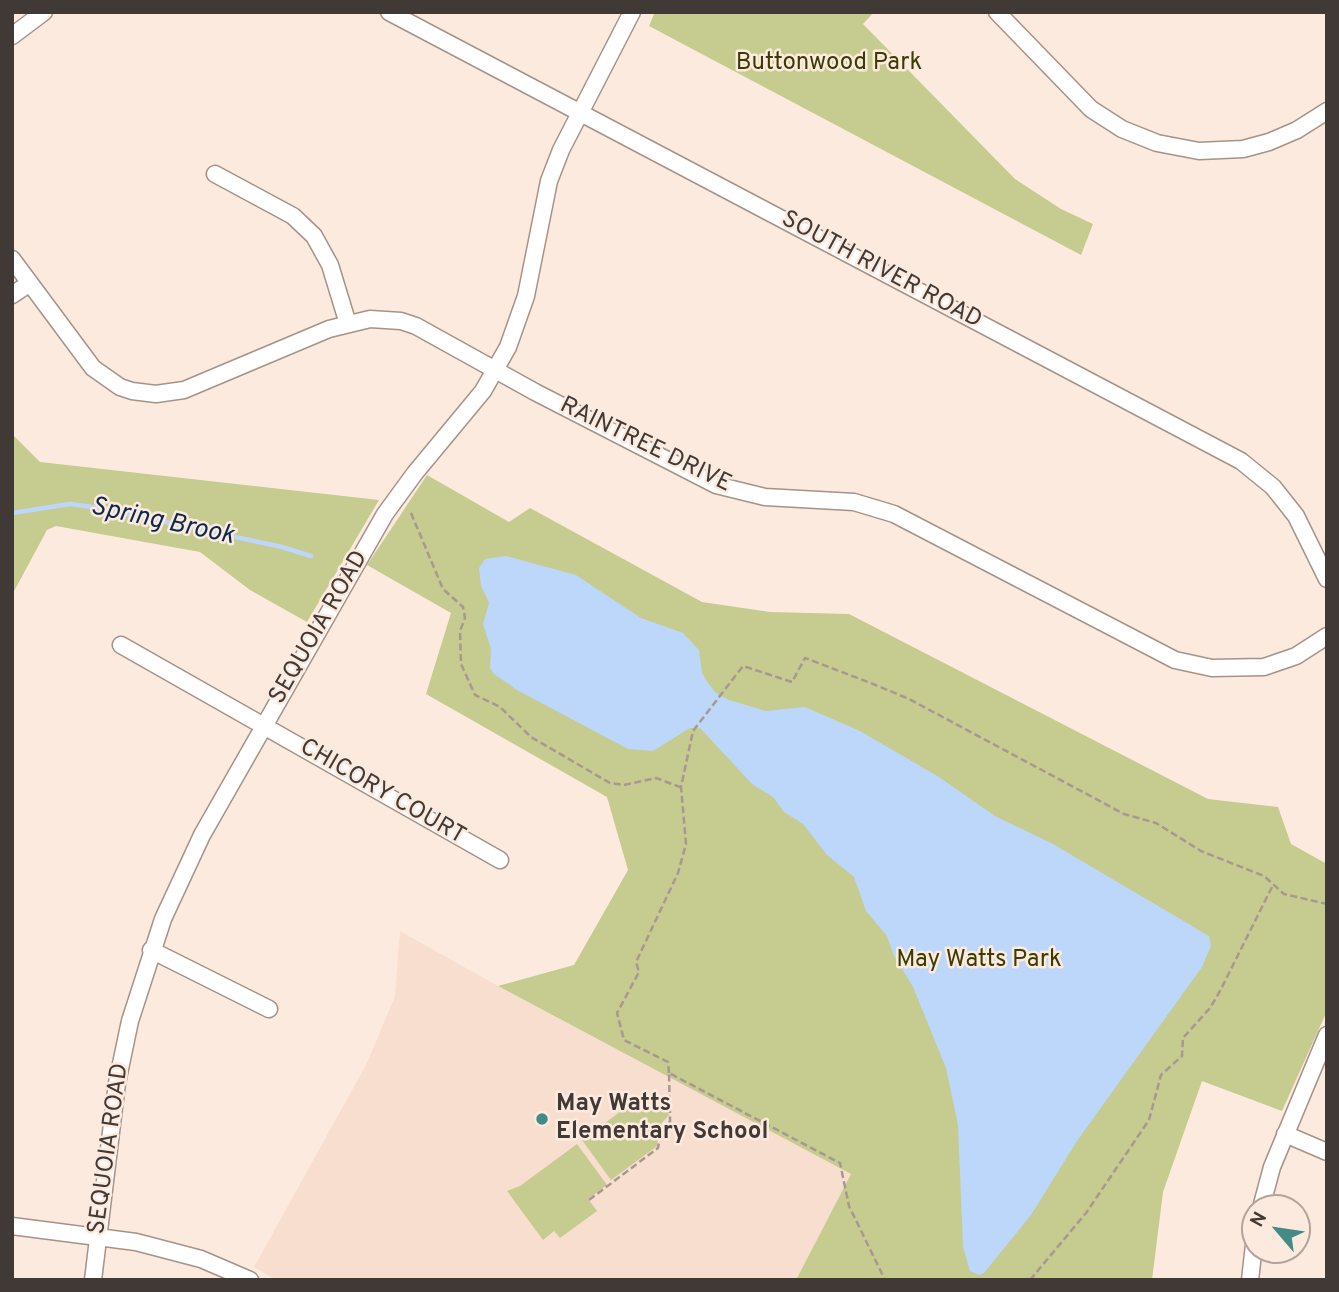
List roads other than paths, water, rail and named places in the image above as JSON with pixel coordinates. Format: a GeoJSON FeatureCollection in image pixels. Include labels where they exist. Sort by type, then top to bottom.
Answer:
{"type":"FeatureCollection","features":[{"type":"Feature","properties":{"kind":"street"},"geometry":{"type":"LineString","coordinates":[[12,36],[24,18],[44,12]]}},
{"type":"Feature","properties":{"kind":"street","name":"SOUTH RIVER ROAD"},"geometry":{"type":"LineString","coordinates":[[389,12],[1241,461],[1273,487],[1296,516],[1327,579]]}},
{"type":"Feature","properties":{"kind":"street","name":"SEQUOIA ROAD"},"geometry":{"type":"LineString","coordinates":[[93,1280],[117,1083],[130,1021],[152,950],[190,857],[385,514],[426,458],[483,391],[508,347],[526,296],[549,181],[580,112],[632,12]]}},
{"type":"Feature","properties":{"kind":"street"},"geometry":{"type":"LineString","coordinates":[[997,12],[1091,109],[1122,129],[1157,143],[1199,151],[1243,149],[1297,130],[1327,111]]}},
{"type":"Feature","properties":{"kind":"street"},"geometry":{"type":"LineString","coordinates":[[215,174],[293,216],[314,236],[330,264],[348,324]]}},
{"type":"Feature","properties":{"kind":"street","name":"RAINTREE DRIVE"},"geometry":{"type":"LineString","coordinates":[[12,259],[93,368],[120,387],[142,393],[169,394],[348,324],[385,320],[416,326],[495,370],[729,489],[765,497],[854,502],[894,514],[1175,660],[1212,668],[1264,667],[1296,656],[1327,636]]}},
{"type":"Feature","properties":{"kind":"street"},"geometry":{"type":"LineString","coordinates":[[12,295],[30,283]]}},
{"type":"Feature","properties":{"kind":"street","name":"CHICORY COURT"},"geometry":{"type":"LineString","coordinates":[[121,645],[500,860]]}},
{"type":"Feature","properties":{"kind":"street"},"geometry":{"type":"LineString","coordinates":[[152,950],[269,1009]]}},
{"type":"Feature","properties":{"kind":"street"},"geometry":{"type":"LineString","coordinates":[[1266,1194],[1285,1134],[1327,1035]]}},
{"type":"Feature","properties":{"kind":"street"},"geometry":{"type":"LineString","coordinates":[[1285,1134],[1327,1152]]}},
{"type":"Feature","properties":{"kind":"street"},"geometry":{"type":"LineString","coordinates":[[12,1226],[98,1236],[176,1251],[250,1280]]}},
{"type":"Feature","properties":{"kind":"water"},"geometry":{"type":"Polygon","coordinates":[[[506,556],[576,575],[641,618],[683,633],[699,650],[702,673],[716,693],[729,700],[766,711],[805,707],[860,731],[939,777],[995,816],[1053,844],[1209,936],[1211,946],[1202,967],[1077,1141],[1031,1215],[984,1273],[979,1275],[970,1271],[963,1247],[958,1125],[946,1068],[913,987],[894,956],[887,936],[866,911],[854,877],[827,855],[803,824],[784,812],[773,797],[752,784],[700,728],[690,728],[653,751],[628,749],[517,690],[494,674],[490,668],[491,649],[483,624],[489,603],[481,586],[479,568],[485,559],[506,556]]]}},
{"type":"Feature","properties":{"kind":"waterway","name":"Spring Brook"},"geometry":{"type":"LineString","coordinates":[[12,513],[70,504],[100,508],[282,547],[311,556]]}},
{"type":"Feature","properties":{"kind":"place","name":"May Watts Elementary School"},"geometry":{"type":"Point","coordinates":[542,1119]}},
{"type":"Feature","properties":{"kind":"park label","name":"Buttonwood Park"},"geometry":{"type":"Point","coordinates":[829,64]}},
{"type":"Feature","properties":{"kind":"park label","name":"May Watts Park"},"geometry":{"type":"Point","coordinates":[979,961]}}]}
